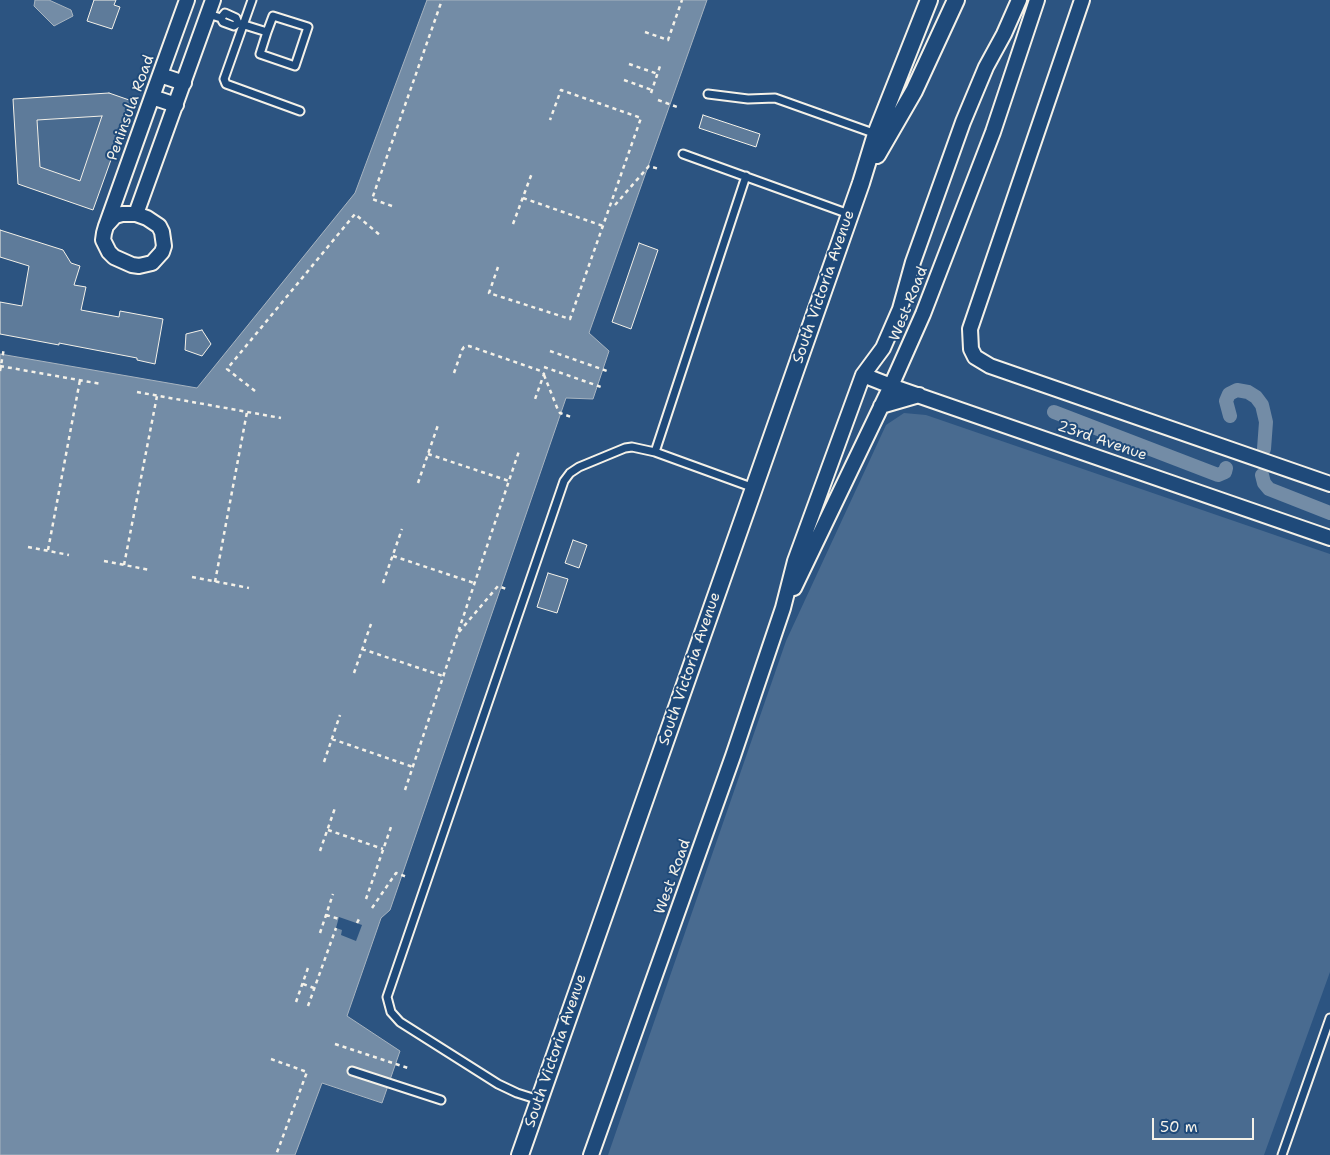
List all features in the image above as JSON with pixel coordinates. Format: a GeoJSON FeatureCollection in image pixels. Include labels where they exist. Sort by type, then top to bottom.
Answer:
{"type":"FeatureCollection","features":[{"type":"Feature","properties":{"kind":"street","name":"Peninsula Road"},"geometry":{"type":"LineString","coordinates":[[136,214],[154,221],[159,226],[164,239],[164,246],[158,258],[146,265],[139,266],[120,260],[109,252],[103,240],[106,226],[187,0]]}},
{"type":"Feature","properties":{"kind":"street"},"geometry":{"type":"LineString","coordinates":[[106,226],[110,220],[122,214],[136,214],[184,83],[214,16],[213,0]]}},
{"type":"Feature","properties":{"kind":"street","name":"South Victoria Avenue"},"geometry":{"type":"LineString","coordinates":[[520,1155],[861,183],[876,134],[929,0]]}},
{"type":"Feature","properties":{"kind":"street","name":"South Victoria Avenue"},"geometry":{"type":"LineString","coordinates":[[861,183],[914,91],[956,0]]}},
{"type":"Feature","properties":{"kind":"street","name":"West Road"},"geometry":{"type":"LineString","coordinates":[[591,1155],[730,765],[783,608],[795,561],[863,375],[883,348],[902,303],[913,262],[963,122],[986,67],[1004,34],[1019,0]]}},
{"type":"Feature","properties":{"kind":"street","name":"West Road"},"geometry":{"type":"LineString","coordinates":[[783,608],[806,565],[923,314],[993,132],[1037,0]]}},
{"type":"Feature","properties":{"kind":"street"},"geometry":{"type":"LineString","coordinates":[[1082,0],[970,329],[971,349],[975,357],[990,366],[1330,484]]}},
{"type":"Feature","properties":{"kind":"street"},"geometry":{"type":"LineString","coordinates":[[160,74],[184,83]]}},
{"type":"Feature","properties":{"kind":"street"},"geometry":{"type":"LineString","coordinates":[[152,96],[176,105]]}},
{"type":"Feature","properties":{"kind":"street","name":"23rd Avenue"},"geometry":{"type":"LineString","coordinates":[[863,375],[1330,538]]}},
{"type":"Feature","properties":{"kind":"street"},"geometry":{"type":"LineString","coordinates":[[881,406],[919,395]]}},
{"type":"Feature","properties":{"kind":"lane"},"geometry":{"type":"LineString","coordinates":[[252,0],[241,24],[224,79],[226,84],[300,111]]}},
{"type":"Feature","properties":{"kind":"lane"},"geometry":{"type":"LineString","coordinates":[[214,16],[222,22],[234,26],[241,24],[267,32]]}},
{"type":"Feature","properties":{"kind":"lane"},"geometry":{"type":"LineString","coordinates":[[273,16],[308,27],[295,66],[260,54],[267,32],[273,16]]}},
{"type":"Feature","properties":{"kind":"lane"},"geometry":{"type":"LineString","coordinates":[[708,94],[748,99],[775,98],[876,134]]}},
{"type":"Feature","properties":{"kind":"lane"},"geometry":{"type":"LineString","coordinates":[[683,154],[850,214]]}},
{"type":"Feature","properties":{"kind":"lane"},"geometry":{"type":"LineString","coordinates":[[655,452],[746,176]]}},
{"type":"Feature","properties":{"kind":"lane"},"geometry":{"type":"LineString","coordinates":[[539,1100],[498,1084],[400,1022],[390,1009],[388,993],[564,482],[570,473],[579,467],[625,448],[638,448],[655,452],[754,488]]}},
{"type":"Feature","properties":{"kind":"lane"},"geometry":{"type":"LineString","coordinates":[[1282,1155],[1330,1018]]}},
{"type":"Feature","properties":{"kind":"lane"},"geometry":{"type":"LineString","coordinates":[[352,1071],[441,1100]]}},
{"type":"Feature","properties":{"kind":"path"},"geometry":{"type":"LineString","coordinates":[[392,206],[372,199],[442,0]]}},
{"type":"Feature","properties":{"kind":"path"},"geometry":{"type":"LineString","coordinates":[[645,32],[668,40],[682,0]]}},
{"type":"Feature","properties":{"kind":"path"},"geometry":{"type":"LineString","coordinates":[[629,64],[658,74]]}},
{"type":"Feature","properties":{"kind":"path"},"geometry":{"type":"LineString","coordinates":[[624,80],[652,92],[660,66]]}},
{"type":"Feature","properties":{"kind":"path"},"geometry":{"type":"LineString","coordinates":[[498,267],[489,293],[570,320],[641,118],[561,90],[550,120]]}},
{"type":"Feature","properties":{"kind":"path"},"geometry":{"type":"LineString","coordinates":[[658,100],[680,108]]}},
{"type":"Feature","properties":{"kind":"path"},"geometry":{"type":"LineString","coordinates":[[615,205],[649,166],[659,169]]}},
{"type":"Feature","properties":{"kind":"path"},"geometry":{"type":"LineString","coordinates":[[513,224],[532,173]]}},
{"type":"Feature","properties":{"kind":"path"},"geometry":{"type":"LineString","coordinates":[[523,198],[603,226]]}},
{"type":"Feature","properties":{"kind":"path"},"geometry":{"type":"LineString","coordinates":[[255,391],[227,369],[355,214],[381,236]]}},
{"type":"Feature","properties":{"kind":"path"},"geometry":{"type":"LineString","coordinates":[[454,373],[462,350],[464,347],[469,346],[540,371],[544,374],[560,413],[571,417]]}},
{"type":"Feature","properties":{"kind":"path"},"geometry":{"type":"LineString","coordinates":[[0,372],[4,348]]}},
{"type":"Feature","properties":{"kind":"path"},"geometry":{"type":"LineString","coordinates":[[550,351],[610,372]]}},
{"type":"Feature","properties":{"kind":"path"},"geometry":{"type":"LineString","coordinates":[[0,372],[1,367],[101,384]]}},
{"type":"Feature","properties":{"kind":"path"},"geometry":{"type":"LineString","coordinates":[[544,367],[604,388]]}},
{"type":"Feature","properties":{"kind":"path"},"geometry":{"type":"LineString","coordinates":[[534,402],[544,374]]}},
{"type":"Feature","properties":{"kind":"path"},"geometry":{"type":"LineString","coordinates":[[48,550],[80,380]]}},
{"type":"Feature","properties":{"kind":"path"},"geometry":{"type":"LineString","coordinates":[[137,392],[280,418]]}},
{"type":"Feature","properties":{"kind":"path"},"geometry":{"type":"LineString","coordinates":[[124,565],[157,396]]}},
{"type":"Feature","properties":{"kind":"path"},"geometry":{"type":"LineString","coordinates":[[215,582],[247,412]]}},
{"type":"Feature","properties":{"kind":"path"},"geometry":{"type":"LineString","coordinates":[[418,483],[438,425]]}},
{"type":"Feature","properties":{"kind":"path"},"geometry":{"type":"LineString","coordinates":[[405,790],[519,451]]}},
{"type":"Feature","properties":{"kind":"path"},"geometry":{"type":"LineString","coordinates":[[428,454],[509,481]]}},
{"type":"Feature","properties":{"kind":"path"},"geometry":{"type":"LineString","coordinates":[[383,583],[402,529]]}},
{"type":"Feature","properties":{"kind":"path"},"geometry":{"type":"LineString","coordinates":[[28,547],[69,555]]}},
{"type":"Feature","properties":{"kind":"path"},"geometry":{"type":"LineString","coordinates":[[393,556],[474,583]]}},
{"type":"Feature","properties":{"kind":"path"},"geometry":{"type":"LineString","coordinates":[[104,561],[150,570]]}},
{"type":"Feature","properties":{"kind":"path"},"geometry":{"type":"LineString","coordinates":[[192,577],[249,588]]}},
{"type":"Feature","properties":{"kind":"path"},"geometry":{"type":"LineString","coordinates":[[458,633],[498,586],[509,590]]}},
{"type":"Feature","properties":{"kind":"path"},"geometry":{"type":"LineString","coordinates":[[354,674],[371,624]]}},
{"type":"Feature","properties":{"kind":"path"},"geometry":{"type":"LineString","coordinates":[[362,649],[443,676]]}},
{"type":"Feature","properties":{"kind":"path"},"geometry":{"type":"LineString","coordinates":[[324,762],[340,715]]}},
{"type":"Feature","properties":{"kind":"path"},"geometry":{"type":"LineString","coordinates":[[332,739],[412,767]]}},
{"type":"Feature","properties":{"kind":"path"},"geometry":{"type":"LineString","coordinates":[[320,851],[335,808]]}},
{"type":"Feature","properties":{"kind":"path"},"geometry":{"type":"LineString","coordinates":[[366,899],[391,827]]}},
{"type":"Feature","properties":{"kind":"path"},"geometry":{"type":"LineString","coordinates":[[328,830],[383,849]]}},
{"type":"Feature","properties":{"kind":"path"},"geometry":{"type":"LineString","coordinates":[[372,908],[396,873],[408,876]]}},
{"type":"Feature","properties":{"kind":"path"},"geometry":{"type":"LineString","coordinates":[[320,933],[334,894]]}},
{"type":"Feature","properties":{"kind":"path"},"geometry":{"type":"LineString","coordinates":[[326,914],[339,918]]}},
{"type":"Feature","properties":{"kind":"path"},"geometry":{"type":"LineString","coordinates":[[357,923],[358,919]]}},
{"type":"Feature","properties":{"kind":"path"},"geometry":{"type":"LineString","coordinates":[[308,1006],[336,928]]}},
{"type":"Feature","properties":{"kind":"path"},"geometry":{"type":"LineString","coordinates":[[296,1002],[309,965]]}},
{"type":"Feature","properties":{"kind":"path"},"geometry":{"type":"LineString","coordinates":[[303,984],[314,988]]}},
{"type":"Feature","properties":{"kind":"path"},"geometry":{"type":"LineString","coordinates":[[336,1044],[408,1068]]}},
{"type":"Feature","properties":{"kind":"path"},"geometry":{"type":"LineString","coordinates":[[271,1059],[307,1072],[276,1155]]}},
{"type":"Feature","properties":{"kind":"shaded area"},"geometry":{"type":"Polygon","coordinates":[[[35,0],[49,0],[71,10],[73,16],[54,26],[34,6],[35,0]]]}},
{"type":"Feature","properties":{"kind":"shaded area"},"geometry":{"type":"Polygon","coordinates":[[[427,0],[707,0],[589,333],[609,351],[593,399],[566,398],[390,910],[381,918],[347,1016],[400,1051],[382,1103],[322,1083],[295,1155],[0,1155],[0,354],[197,388],[355,193],[427,0]]]}},
{"type":"Feature","properties":{"kind":"shaded area"},"geometry":{"type":"Polygon","coordinates":[[[102,116],[80,181],[40,167],[37,120],[102,116]]]}},
{"type":"Feature","properties":{"kind":"shaded area"},"geometry":{"type":"Polygon","coordinates":[[[904,413],[926,415],[1330,554],[1330,972],[1264,1155],[608,1155],[786,641],[886,425],[904,413]]]}},
{"type":"Feature","properties":{"kind":"pier"},"geometry":{"type":"Polygon","coordinates":[[[339,917],[362,925],[356,941],[341,935],[342,930],[336,928],[339,917]]]}},
{"type":"Feature","properties":{"kind":"building"},"geometry":{"type":"Polygon","coordinates":[[[94,0],[116,0],[114,5],[120,7],[112,29],[87,21],[94,0]]]}},
{"type":"Feature","properties":{"kind":"building"},"geometry":{"type":"Polygon","coordinates":[[[109,93],[132,101],[93,210],[18,184],[13,99],[109,93]],[[102,116],[37,120],[40,167],[80,181],[102,116]]]}},
{"type":"Feature","properties":{"kind":"building"},"geometry":{"type":"Polygon","coordinates":[[[703,115],[760,134],[756,147],[699,128],[703,115]]]}},
{"type":"Feature","properties":{"kind":"building"},"geometry":{"type":"Polygon","coordinates":[[[0,230],[63,250],[71,263],[80,266],[74,285],[86,287],[81,310],[119,317],[120,311],[163,319],[155,364],[137,360],[137,358],[0,334],[0,302],[22,306],[29,266],[0,257],[0,230]]]}},
{"type":"Feature","properties":{"kind":"building"},"geometry":{"type":"Polygon","coordinates":[[[639,243],[658,250],[631,329],[612,322],[639,243]]]}},
{"type":"Feature","properties":{"kind":"building"},"geometry":{"type":"Polygon","coordinates":[[[202,330],[211,344],[202,356],[185,350],[186,334],[202,330]]]}},
{"type":"Feature","properties":{"kind":"building"},"geometry":{"type":"Polygon","coordinates":[[[573,540],[587,545],[579,568],[565,563],[573,540]]]}},
{"type":"Feature","properties":{"kind":"building"},"geometry":{"type":"Polygon","coordinates":[[[548,573],[568,579],[557,613],[537,607],[548,573]]]}},
{"type":"Feature","properties":{"kind":"waterway"},"geometry":{"type":"LineString","coordinates":[[1230,416],[1226,401],[1229,394],[1237,390],[1248,392],[1256,397],[1262,405],[1266,422],[1264,449]]}},
{"type":"Feature","properties":{"kind":"waterway"},"geometry":{"type":"LineString","coordinates":[[1054,412],[1218,475],[1225,472],[1226,468]]}},
{"type":"Feature","properties":{"kind":"waterway"},"geometry":{"type":"LineString","coordinates":[[1262,475],[1264,483],[1269,489],[1330,513]]}}]}
